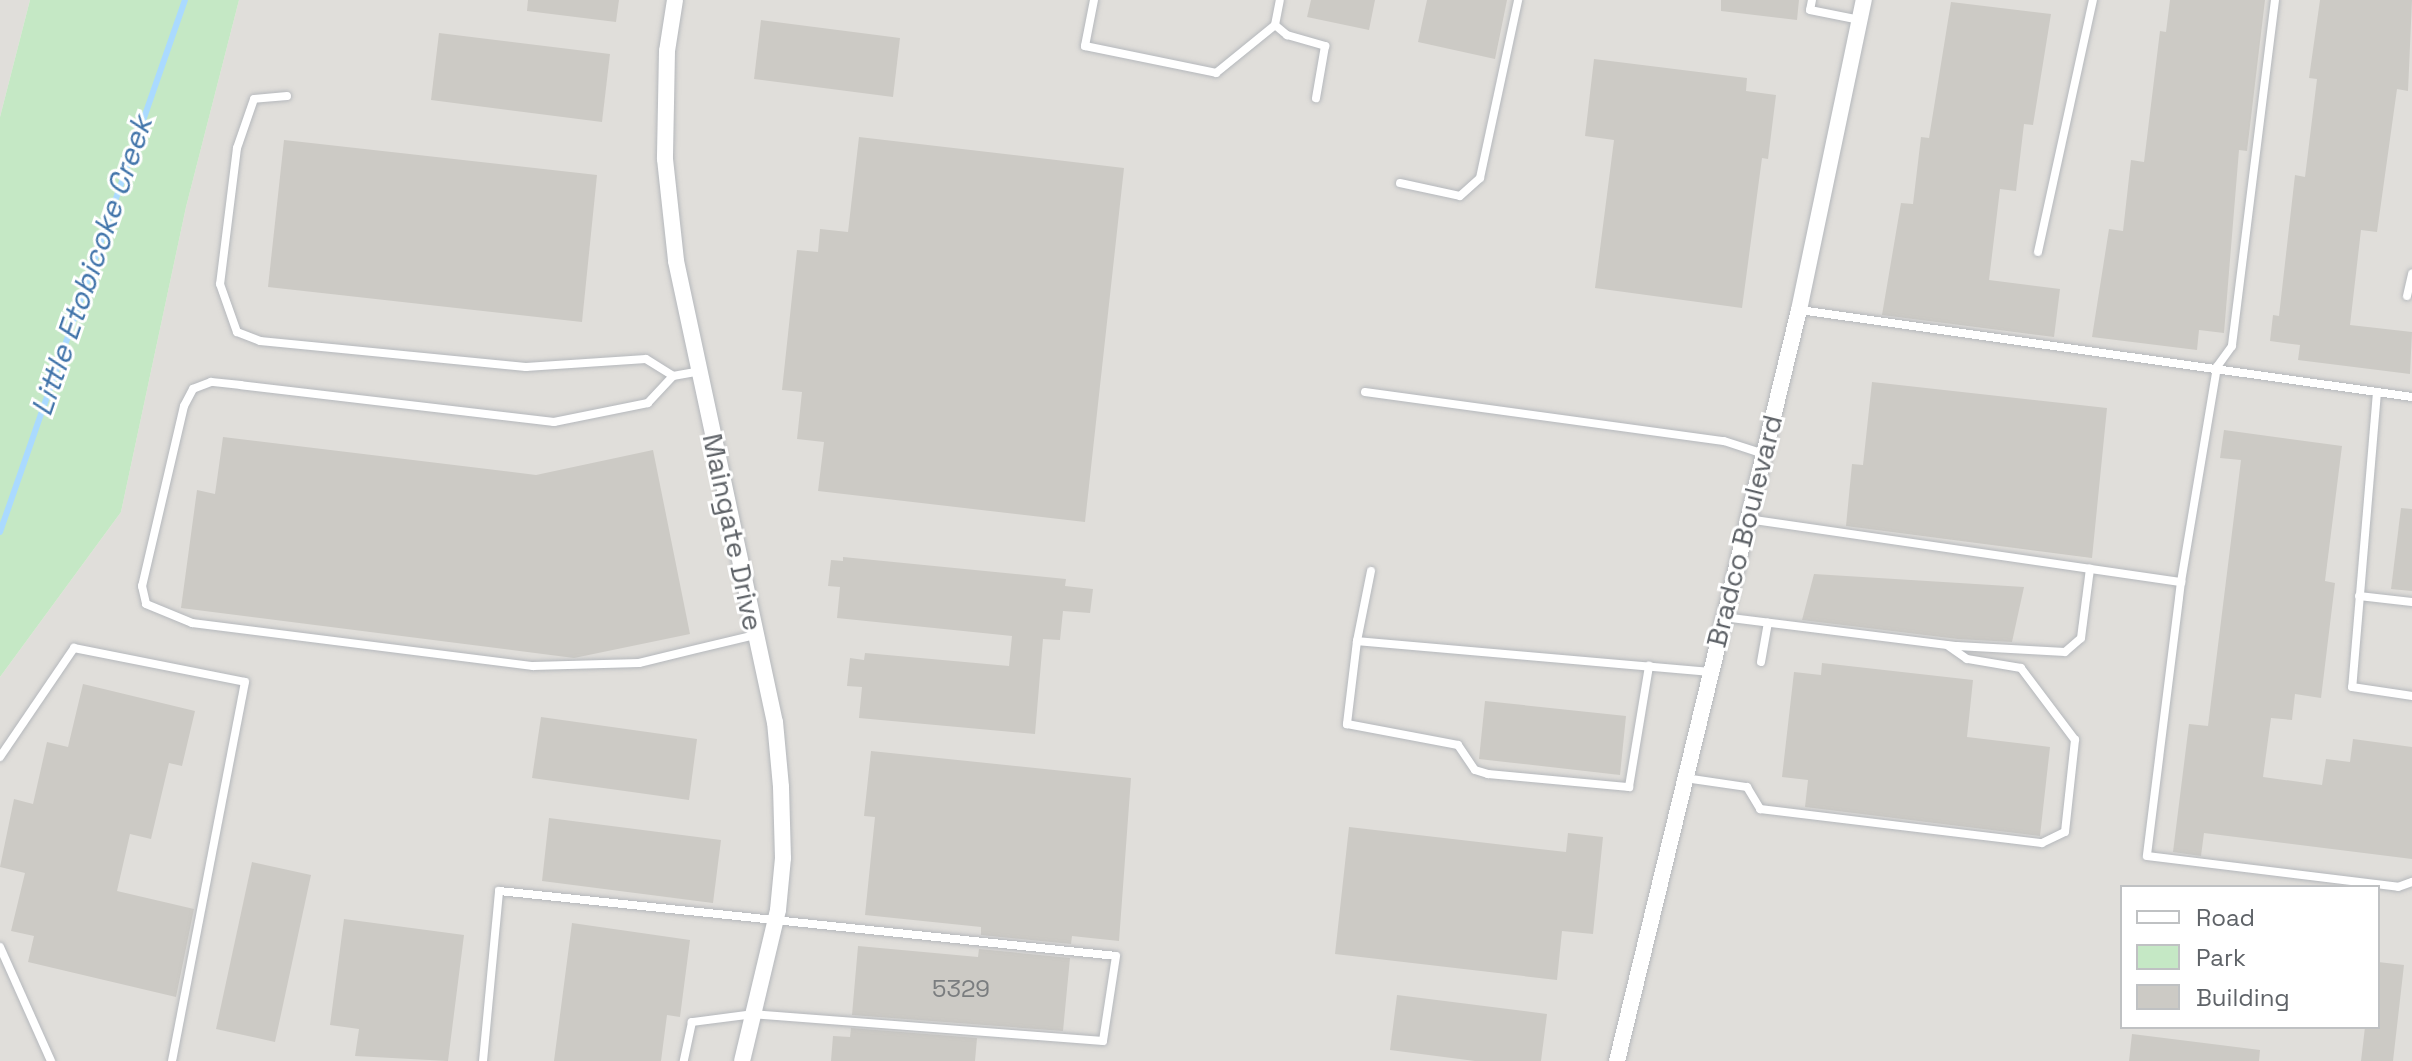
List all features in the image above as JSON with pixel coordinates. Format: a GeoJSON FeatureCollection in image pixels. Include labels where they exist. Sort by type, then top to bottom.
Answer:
{"type":"FeatureCollection","features":[{"type":"Feature","properties":{"kind":"street","name":"Maingate Drive"},"geometry":{"type":"LineString","coordinates":[[675,0],[667,51],[665,159],[676,261],[775,722],[781,787],[783,858],[774,922],[742,1061]]}},
{"type":"Feature","properties":{"kind":"street","name":"Bradco Boulevard"},"geometry":{"type":"LineString","coordinates":[[1617,1061],[1799,310],[1864,0]]}},
{"type":"Feature","properties":{"kind":"lane"},"geometry":{"type":"LineString","coordinates":[[1094,0],[1085,46],[1216,73],[1275,25],[1280,0]]}},
{"type":"Feature","properties":{"kind":"lane"},"geometry":{"type":"LineString","coordinates":[[1400,183],[1460,196],[1480,178],[1518,0]]}},
{"type":"Feature","properties":{"kind":"lane"},"geometry":{"type":"LineString","coordinates":[[1812,0],[1810,10],[1860,20]]}},
{"type":"Feature","properties":{"kind":"lane"},"geometry":{"type":"LineString","coordinates":[[2038,252],[2093,0]]}},
{"type":"Feature","properties":{"kind":"lane"},"geometry":{"type":"LineString","coordinates":[[2275,0],[2232,346],[2217,367],[2181,582],[2147,856],[2398,887],[2412,882]]}},
{"type":"Feature","properties":{"kind":"lane"},"geometry":{"type":"LineString","coordinates":[[1275,25],[1287,35],[1325,46],[1316,98]]}},
{"type":"Feature","properties":{"kind":"lane"},"geometry":{"type":"LineString","coordinates":[[287,96],[254,99],[237,148],[220,284],[237,332],[260,341],[526,367],[646,359],[673,376]]}},
{"type":"Feature","properties":{"kind":"lane"},"geometry":{"type":"LineString","coordinates":[[2407,296],[2412,274]]}},
{"type":"Feature","properties":{"kind":"lane"},"geometry":{"type":"LineString","coordinates":[[1799,310],[2412,397]]}},
{"type":"Feature","properties":{"kind":"lane"},"geometry":{"type":"LineString","coordinates":[[700,371],[673,376],[648,403],[554,422],[211,382],[193,389],[184,406],[142,586],[146,604],[192,623],[533,666],[639,663],[755,635]]}},
{"type":"Feature","properties":{"kind":"lane"},"geometry":{"type":"LineString","coordinates":[[1365,392],[1724,441],[1762,453]]}},
{"type":"Feature","properties":{"kind":"lane"},"geometry":{"type":"LineString","coordinates":[[2377,392],[2352,687],[2412,696]]}},
{"type":"Feature","properties":{"kind":"lane"},"geometry":{"type":"LineString","coordinates":[[1748,519],[2181,582]]}},
{"type":"Feature","properties":{"kind":"lane"},"geometry":{"type":"LineString","coordinates":[[1723,617],[1947,645],[2065,652],[2081,638],[2090,569]]}},
{"type":"Feature","properties":{"kind":"lane"},"geometry":{"type":"LineString","coordinates":[[1371,571],[1357,641],[1347,724],[1458,745],[1475,770],[1488,774],[1629,787],[1649,666]]}},
{"type":"Feature","properties":{"kind":"lane"},"geometry":{"type":"LineString","coordinates":[[2359,596],[2412,602]]}},
{"type":"Feature","properties":{"kind":"lane"},"geometry":{"type":"LineString","coordinates":[[1761,662],[1768,623]]}},
{"type":"Feature","properties":{"kind":"lane"},"geometry":{"type":"LineString","coordinates":[[1357,641],[1710,672]]}},
{"type":"Feature","properties":{"kind":"lane"},"geometry":{"type":"LineString","coordinates":[[1684,778],[1747,787],[1760,809],[1771,811],[2042,843],[2065,832],[2075,740],[2021,668],[1967,659],[1947,645]]}},
{"type":"Feature","properties":{"kind":"lane"},"geometry":{"type":"LineString","coordinates":[[0,757],[74,648],[245,682],[172,1061]]}},
{"type":"Feature","properties":{"kind":"lane"},"geometry":{"type":"LineString","coordinates":[[483,1061],[499,891],[1116,956],[1103,1041],[754,1014],[692,1022],[684,1061]]}},
{"type":"Feature","properties":{"kind":"lane"},"geometry":{"type":"LineString","coordinates":[[0,947],[51,1061]]}},
{"type":"Feature","properties":{"kind":"shaded area"},"geometry":{"type":"Polygon","coordinates":[[[0,0],[30,0],[0,117],[0,0]]]}},
{"type":"Feature","properties":{"kind":"shaded area"},"geometry":{"type":"Polygon","coordinates":[[[239,0],[2412,0],[2412,1061],[0,1061],[0,677],[121,512],[186,207],[239,0]]]}},
{"type":"Feature","properties":{"kind":"green space"},"geometry":{"type":"Polygon","coordinates":[[[30,0],[239,0],[186,207],[121,512],[0,677],[0,117],[30,0]]]}},
{"type":"Feature","properties":{"kind":"building"},"geometry":{"type":"Polygon","coordinates":[[[528,0],[619,0],[616,22],[527,11],[528,0]]]}},
{"type":"Feature","properties":{"kind":"building"},"geometry":{"type":"Polygon","coordinates":[[[1311,0],[1375,0],[1369,30],[1307,17],[1311,0]]]}},
{"type":"Feature","properties":{"kind":"building"},"geometry":{"type":"Polygon","coordinates":[[[1427,0],[1507,0],[1495,59],[1418,42],[1427,0]]]}},
{"type":"Feature","properties":{"kind":"building"},"geometry":{"type":"Polygon","coordinates":[[[1721,0],[1799,0],[1797,20],[1721,11],[1721,0]]]}},
{"type":"Feature","properties":{"kind":"building"},"geometry":{"type":"Polygon","coordinates":[[[2170,0],[2265,0],[2247,151],[2239,150],[2224,333],[2199,330],[2197,350],[2092,337],[2109,229],[2123,231],[2131,160],[2144,162],[2160,31],[2166,32],[2170,0]]]}},
{"type":"Feature","properties":{"kind":"building"},"geometry":{"type":"Polygon","coordinates":[[[2320,0],[2412,0],[2408,91],[2397,89],[2377,232],[2361,230],[2350,325],[2412,332],[2410,374],[2298,360],[2300,345],[2270,341],[2273,315],[2279,316],[2295,175],[2305,177],[2317,79],[2309,78],[2320,0]]]}},
{"type":"Feature","properties":{"kind":"building"},"geometry":{"type":"Polygon","coordinates":[[[1951,2],[2051,14],[2033,125],[2024,124],[2016,191],[2000,189],[1989,280],[2060,289],[2054,337],[1882,315],[1901,203],[1913,204],[1921,137],[1929,138],[1951,2]]]}},
{"type":"Feature","properties":{"kind":"building"},"geometry":{"type":"Polygon","coordinates":[[[761,20],[900,38],[893,97],[754,79],[761,20]]]}},
{"type":"Feature","properties":{"kind":"building"},"geometry":{"type":"Polygon","coordinates":[[[439,33],[610,54],[602,122],[431,100],[439,33]]]}},
{"type":"Feature","properties":{"kind":"building"},"geometry":{"type":"Polygon","coordinates":[[[1594,59],[1747,78],[1746,91],[1776,95],[1768,159],[1762,158],[1742,308],[1595,288],[1614,140],[1585,136],[1594,59]]]}},
{"type":"Feature","properties":{"kind":"building"},"geometry":{"type":"Polygon","coordinates":[[[859,137],[1124,168],[1085,522],[818,491],[824,442],[797,439],[802,392],[782,390],[797,250],[818,252],[820,229],[848,232],[859,137]]]}},
{"type":"Feature","properties":{"kind":"building"},"geometry":{"type":"Polygon","coordinates":[[[284,140],[597,175],[582,322],[268,287],[284,140]]]}},
{"type":"Feature","properties":{"kind":"building"},"geometry":{"type":"Polygon","coordinates":[[[1872,382],[2107,408],[2092,558],[1846,526],[1852,464],[1863,465],[1872,382]]]}},
{"type":"Feature","properties":{"kind":"building"},"geometry":{"type":"Polygon","coordinates":[[[2224,430],[2342,446],[2325,581],[2335,583],[2321,698],[2295,694],[2292,720],[2271,718],[2263,777],[2322,785],[2326,759],[2350,762],[2353,739],[2412,747],[2412,859],[2204,833],[2201,856],[2173,852],[2189,724],[2208,726],[2241,460],[2220,458],[2224,430]]]}},
{"type":"Feature","properties":{"kind":"building"},"geometry":{"type":"Polygon","coordinates":[[[223,437],[536,475],[653,450],[690,634],[574,658],[181,608],[197,490],[215,494],[223,437]]]}},
{"type":"Feature","properties":{"kind":"building"},"geometry":{"type":"Polygon","coordinates":[[[2401,508],[2412,509],[2412,591],[2391,589],[2401,508]]]}},
{"type":"Feature","properties":{"kind":"building"},"geometry":{"type":"Polygon","coordinates":[[[843,557],[1066,579],[1065,586],[1093,589],[1090,613],[1063,611],[1060,640],[1043,639],[1035,734],[859,718],[862,687],[847,686],[850,658],[864,660],[865,653],[1009,666],[1012,636],[837,618],[840,587],[828,586],[831,560],[843,561],[843,557]]]}},
{"type":"Feature","properties":{"kind":"building"},"geometry":{"type":"Polygon","coordinates":[[[1814,574],[2024,587],[2012,642],[1958,639],[1802,620],[1814,574]]]}},
{"type":"Feature","properties":{"kind":"building"},"geometry":{"type":"Polygon","coordinates":[[[1822,663],[1973,680],[1967,737],[2050,747],[2040,836],[1805,807],[1808,780],[1782,777],[1794,672],[1821,675],[1822,663]]]}},
{"type":"Feature","properties":{"kind":"building"},"geometry":{"type":"Polygon","coordinates":[[[83,684],[195,711],[182,766],[169,763],[151,839],[130,834],[117,891],[194,909],[176,997],[28,962],[34,936],[11,931],[25,873],[0,867],[14,799],[33,804],[47,742],[68,747],[83,684]]]}},
{"type":"Feature","properties":{"kind":"building"},"geometry":{"type":"Polygon","coordinates":[[[1485,701],[1626,716],[1620,775],[1479,759],[1485,701]]]}},
{"type":"Feature","properties":{"kind":"building"},"geometry":{"type":"Polygon","coordinates":[[[541,717],[697,739],[689,800],[532,778],[541,717]]]}},
{"type":"Feature","properties":{"kind":"building"},"geometry":{"type":"Polygon","coordinates":[[[871,751],[1131,778],[1119,941],[1072,936],[1071,944],[981,935],[981,927],[865,915],[875,817],[864,816],[871,751]]]}},
{"type":"Feature","properties":{"kind":"building"},"geometry":{"type":"Polygon","coordinates":[[[549,818],[721,840],[713,903],[542,881],[549,818]]]}},
{"type":"Feature","properties":{"kind":"building"},"geometry":{"type":"Polygon","coordinates":[[[1349,827],[1566,852],[1568,833],[1603,837],[1593,934],[1562,931],[1557,980],[1335,954],[1349,827]]]}},
{"type":"Feature","properties":{"kind":"building"},"geometry":{"type":"Polygon","coordinates":[[[252,862],[311,875],[275,1042],[216,1029],[252,862]]]}},
{"type":"Feature","properties":{"kind":"building"},"geometry":{"type":"Polygon","coordinates":[[[344,919],[464,935],[448,1061],[355,1056],[359,1029],[330,1025],[344,919]]]}},
{"type":"Feature","properties":{"kind":"building"},"geometry":{"type":"Polygon","coordinates":[[[572,923],[690,940],[680,1017],[667,1015],[661,1061],[554,1061],[572,923]]]}},
{"type":"Feature","properties":{"kind":"building"},"geometry":{"type":"Polygon","coordinates":[[[858,946],[978,957],[979,949],[1070,958],[1063,1031],[852,1015],[858,946]]]}},
{"type":"Feature","properties":{"kind":"building"},"geometry":{"type":"Polygon","coordinates":[[[2380,962],[2404,965],[2393,1061],[2361,1061],[2365,1029],[2380,1029],[2380,962]]]}},
{"type":"Feature","properties":{"kind":"building"},"geometry":{"type":"Polygon","coordinates":[[[1397,995],[1547,1014],[1541,1061],[1475,1061],[1390,1050],[1397,995]]]}},
{"type":"Feature","properties":{"kind":"building"},"geometry":{"type":"Polygon","coordinates":[[[851,1028],[977,1038],[975,1061],[831,1061],[833,1036],[850,1037],[851,1028]]]}},
{"type":"Feature","properties":{"kind":"building"},"geometry":{"type":"Polygon","coordinates":[[[2132,1034],[2260,1050],[2259,1061],[2129,1061],[2132,1034]]]}},
{"type":"Feature","properties":{"kind":"waterway","name":"Little Etobicoke Creek"},"geometry":{"type":"LineString","coordinates":[[0,532],[185,0]]}}]}
